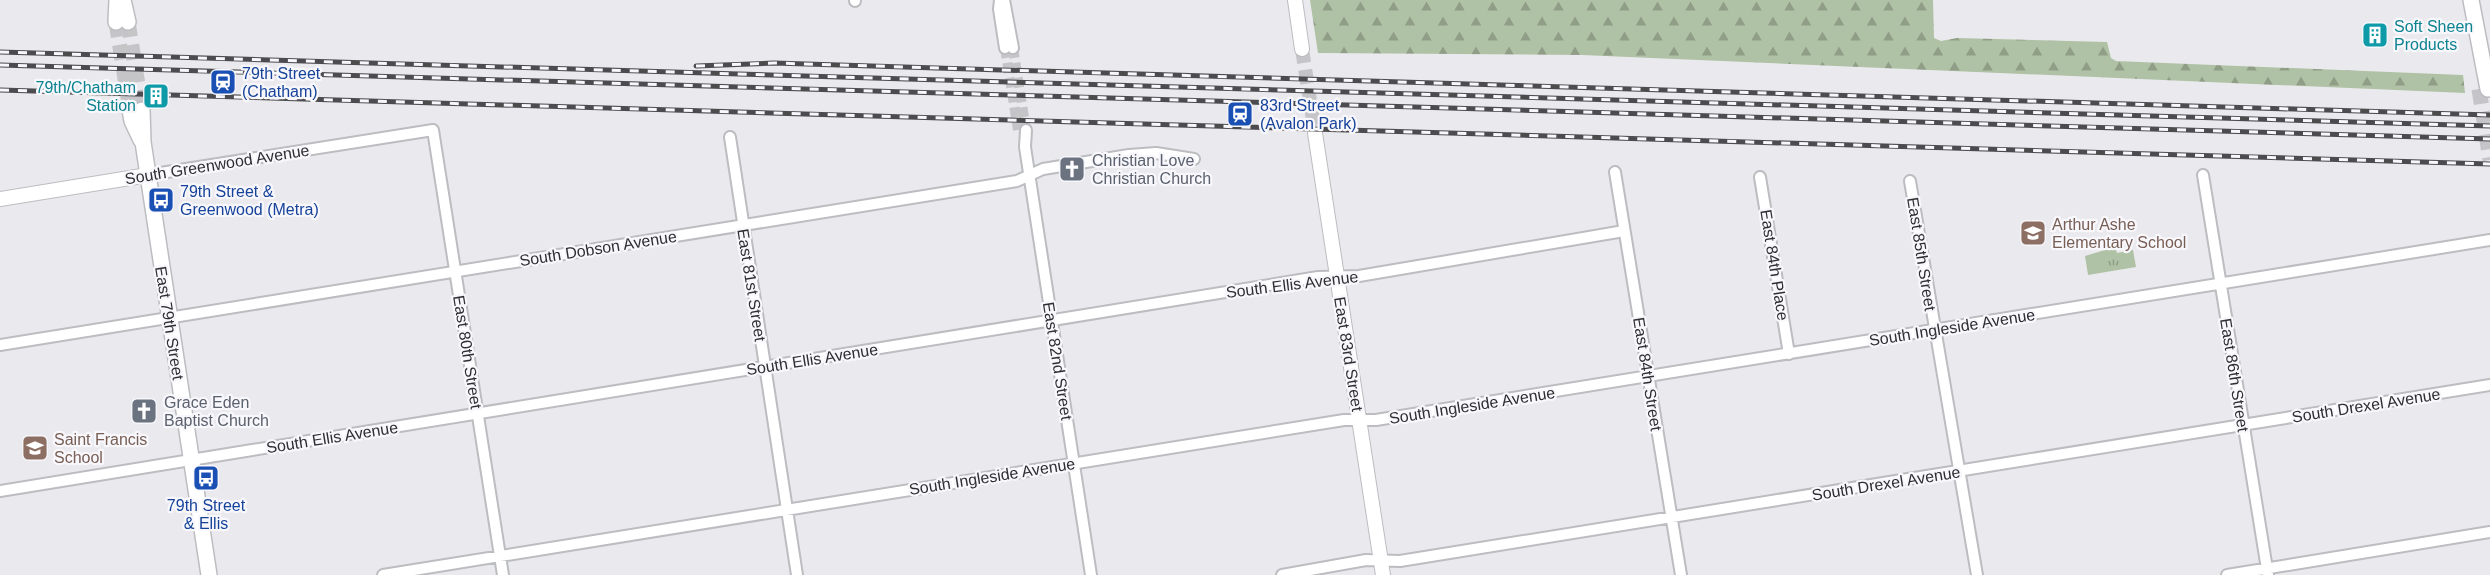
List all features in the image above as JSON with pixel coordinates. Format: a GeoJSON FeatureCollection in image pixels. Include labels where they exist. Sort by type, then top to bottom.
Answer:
{"type":"FeatureCollection","features":[{"type":"Feature","properties":{"kind":"main road"},"geometry":{"type":"LineString","coordinates":[[117,0],[122,22],[123,0]]}},
{"type":"Feature","properties":{"kind":"main road"},"geometry":{"type":"LineString","coordinates":[[2471,0],[2483,89]]}},
{"type":"Feature","properties":{"kind":"main road","name":"East 79th Street"},"geometry":{"type":"LineString","coordinates":[[136,110],[132,121],[143,142],[209,575]]}},
{"type":"Feature","properties":{"kind":"street"},"geometry":{"type":"LineString","coordinates":[[1002,0],[999,9],[1009,48]]}},
{"type":"Feature","properties":{"kind":"street"},"geometry":{"type":"LineString","coordinates":[[1294,0],[1302,50]]}},
{"type":"Feature","properties":{"kind":"street","name":"South Greenwood Avenue"},"geometry":{"type":"LineString","coordinates":[[0,199],[433,130]]}},
{"type":"Feature","properties":{"kind":"street","name":"East 80th Street"},"geometry":{"type":"LineString","coordinates":[[433,130],[503,575]]}},
{"type":"Feature","properties":{"kind":"street","name":"East 82nd Street"},"geometry":{"type":"LineString","coordinates":[[1022,130],[1091,575]]}},
{"type":"Feature","properties":{"kind":"street","name":"East 83rd Street"},"geometry":{"type":"LineString","coordinates":[[1315,133],[1382,568]]}},
{"type":"Feature","properties":{"kind":"street","name":"East 81st Street"},"geometry":{"type":"LineString","coordinates":[[730,137],[797,575]]}},
{"type":"Feature","properties":{"kind":"street","name":"South Dobson Avenue"},"geometry":{"type":"LineString","coordinates":[[0,345],[1017,181],[1043,169],[1129,155],[1156,153],[1194,159]]}},
{"type":"Feature","properties":{"kind":"street","name":"East 84th Street"},"geometry":{"type":"LineString","coordinates":[[1615,172],[1681,575]]}},
{"type":"Feature","properties":{"kind":"street","name":"East 86th Street"},"geometry":{"type":"LineString","coordinates":[[2203,175],[2268,572]]}},
{"type":"Feature","properties":{"kind":"street","name":"East 84th Place"},"geometry":{"type":"LineString","coordinates":[[1760,177],[1789,354]]}},
{"type":"Feature","properties":{"kind":"street","name":"East 85th Street"},"geometry":{"type":"LineString","coordinates":[[1910,181],[1977,575]]}},
{"type":"Feature","properties":{"kind":"street","name":"South Ellis Avenue"},"geometry":{"type":"LineString","coordinates":[[0,491],[1318,277],[1359,276],[1624,231]]}},
{"type":"Feature","properties":{"kind":"street","name":"South Ingleside Avenue"},"geometry":{"type":"LineString","coordinates":[[383,575],[1344,420],[1376,420],[2490,240]]}},
{"type":"Feature","properties":{"kind":"street","name":"South Drexel Avenue"},"geometry":{"type":"LineString","coordinates":[[1282,575],[1366,560],[1382,568],[1400,561],[2490,385]]}},
{"type":"Feature","properties":{"kind":"street"},"geometry":{"type":"LineString","coordinates":[[2227,575],[2268,572],[2490,532]]}},
{"type":"Feature","properties":{"kind":"green space"},"geometry":{"type":"Polygon","coordinates":[[[1310,0],[1933,0],[1934,38],[1941,41],[1957,38],[2107,42],[2111,58],[2116,61],[2463,75],[2465,93],[1582,55],[1318,53],[1310,0]]]}},
{"type":"Feature","properties":{"kind":"green space"},"geometry":{"type":"Polygon","coordinates":[[[2115,247],[2117,253],[2133,250],[2136,267],[2088,275],[2085,256],[2115,247]]]}},
{"type":"Feature","properties":{"kind":"tunnel"},"geometry":{"type":"LineString","coordinates":[[116,22],[130,110]]}},
{"type":"Feature","properties":{"kind":"tunnel"},"geometry":{"type":"LineString","coordinates":[[128,22],[142,110]]}},
{"type":"Feature","properties":{"kind":"tunnel"},"geometry":{"type":"LineString","coordinates":[[1005,48],[1018,130]]}},
{"type":"Feature","properties":{"kind":"tunnel"},"geometry":{"type":"LineString","coordinates":[[1013,48],[1026,130]]}},
{"type":"Feature","properties":{"kind":"tunnel"},"geometry":{"type":"LineString","coordinates":[[1302,49],[1315,133]]}},
{"type":"Feature","properties":{"kind":"tunnel"},"geometry":{"type":"LineString","coordinates":[[2479,89],[2490,160]]}},
{"type":"Feature","properties":{"kind":"railway"},"geometry":{"type":"LineString","coordinates":[[0,52],[2490,126]]}},
{"type":"Feature","properties":{"kind":"railway"},"geometry":{"type":"LineString","coordinates":[[696,66],[774,63],[2490,115]]}},
{"type":"Feature","properties":{"kind":"railway"},"geometry":{"type":"LineString","coordinates":[[0,65],[2490,139]]}},
{"type":"Feature","properties":{"kind":"railway"},"geometry":{"type":"LineString","coordinates":[[0,90],[2490,164]]}},
{"type":"Feature","properties":{"kind":"place","name":"Soft Sheen Products"},"geometry":{"type":"Point","coordinates":[2375,35]}},
{"type":"Feature","properties":{"kind":"place","name":"79th Street (Chatham)"},"geometry":{"type":"Point","coordinates":[223,82]}},
{"type":"Feature","properties":{"kind":"place","name":"79th/Chatham Station"},"geometry":{"type":"Point","coordinates":[156,96]}},
{"type":"Feature","properties":{"kind":"place","name":"83rd Street (Avalon Park)"},"geometry":{"type":"Point","coordinates":[1240,114]}},
{"type":"Feature","properties":{"kind":"place","name":"Christian Love Christian Church"},"geometry":{"type":"Point","coordinates":[1072,169]}},
{"type":"Feature","properties":{"kind":"place","name":"79th Street & Greenwood (Metra)"},"geometry":{"type":"Point","coordinates":[161,200]}},
{"type":"Feature","properties":{"kind":"place","name":"Arthur Ashe Elementary School"},"geometry":{"type":"Point","coordinates":[2033,233]}},
{"type":"Feature","properties":{"kind":"place","name":"Grace Eden Baptist Church"},"geometry":{"type":"Point","coordinates":[144,411]}},
{"type":"Feature","properties":{"kind":"place","name":"Saint Francis School"},"geometry":{"type":"Point","coordinates":[35,448]}},
{"type":"Feature","properties":{"kind":"place","name":"79th Street & Ellis"},"geometry":{"type":"Point","coordinates":[206,478]}}]}
